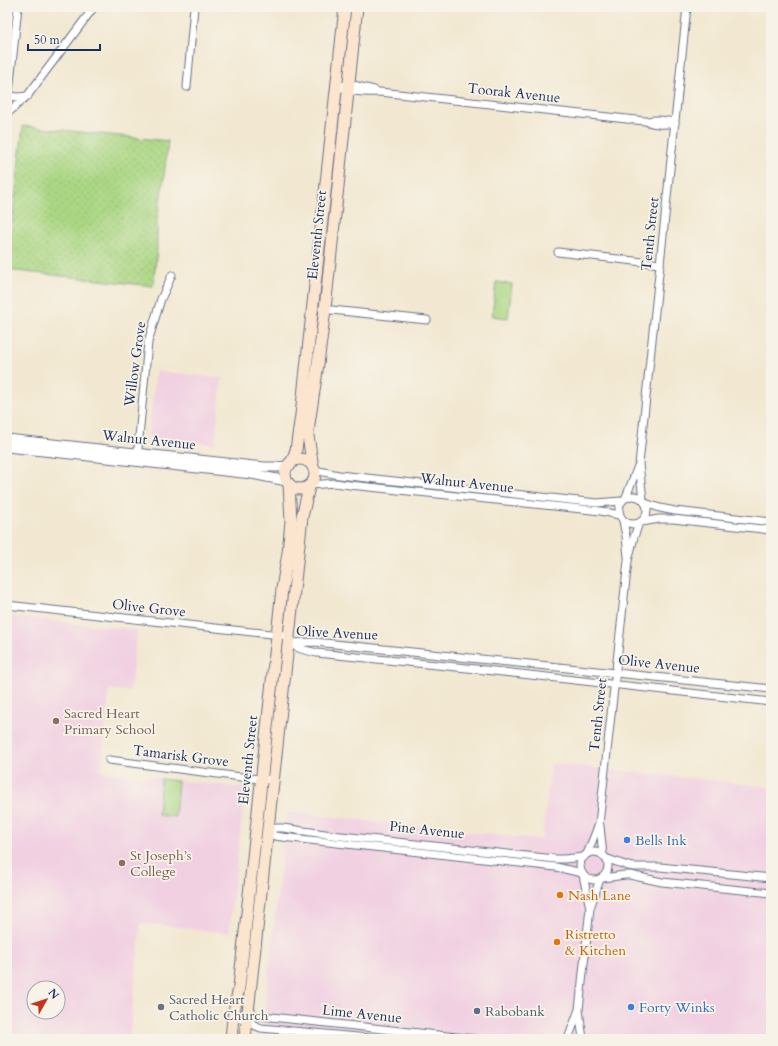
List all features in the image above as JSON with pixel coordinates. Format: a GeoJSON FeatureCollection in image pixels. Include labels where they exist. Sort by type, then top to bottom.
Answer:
{"type":"FeatureCollection","features":[{"type":"Feature","properties":{"kind":"main road","name":"Eleventh Street"},"geometry":{"type":"LineString","coordinates":[[290,465],[296,450],[298,434],[345,7]]}},
{"type":"Feature","properties":{"kind":"main road","name":"Eleventh Street"},"geometry":{"type":"LineString","coordinates":[[313,468],[308,436],[325,309],[357,7]]}},
{"type":"Feature","properties":{"kind":"main road"},"geometry":{"type":"LineString","coordinates":[[300,460],[305,460],[309,463],[313,468],[315,478],[310,486],[300,489],[288,483],[286,473],[290,465],[295,461],[300,460]]}},
{"type":"Feature","properties":{"kind":"main road","name":"Eleventh Street"},"geometry":{"type":"LineString","coordinates":[[245,1039],[268,832],[267,779],[277,634],[291,521],[288,483]]}},
{"type":"Feature","properties":{"kind":"main road","name":"Eleventh Street"},"geometry":{"type":"LineString","coordinates":[[231,1039],[233,1017],[239,987],[255,830],[267,779],[289,639],[302,517],[310,486]]}},
{"type":"Feature","properties":{"kind":"main road","name":"Pine Avenue"},"geometry":{"type":"LineString","coordinates":[[255,830],[268,832]]}},
{"type":"Feature","properties":{"kind":"street"},"geometry":{"type":"LineString","coordinates":[[7,40],[10,7]]}},
{"type":"Feature","properties":{"kind":"street"},"geometry":{"type":"LineString","coordinates":[[7,113],[18,7]]}},
{"type":"Feature","properties":{"kind":"street"},"geometry":{"type":"LineString","coordinates":[[7,113],[28,96],[94,7]]}},
{"type":"Feature","properties":{"kind":"street"},"geometry":{"type":"LineString","coordinates":[[187,87],[194,7]]}},
{"type":"Feature","properties":{"kind":"street","name":"Tenth Street"},"geometry":{"type":"LineString","coordinates":[[644,502],[639,464],[688,7]]}},
{"type":"Feature","properties":{"kind":"street","name":"Toorak Avenue"},"geometry":{"type":"LineString","coordinates":[[337,86],[364,87],[380,92],[645,121],[663,125],[675,123]]}},
{"type":"Feature","properties":{"kind":"street"},"geometry":{"type":"LineString","coordinates":[[8,95],[17,97],[28,96]]}},
{"type":"Feature","properties":{"kind":"street"},"geometry":{"type":"LineString","coordinates":[[558,252],[660,264]]}},
{"type":"Feature","properties":{"kind":"street","name":"Willow Grove"},"geometry":{"type":"LineString","coordinates":[[137,457],[148,342],[161,299],[172,275]]}},
{"type":"Feature","properties":{"kind":"street"},"geometry":{"type":"LineString","coordinates":[[312,308],[427,320]]}},
{"type":"Feature","properties":{"kind":"street","name":"Walnut Avenue"},"geometry":{"type":"LineString","coordinates":[[7,439],[252,474],[288,483]]}},
{"type":"Feature","properties":{"kind":"street","name":"Walnut Avenue"},"geometry":{"type":"LineString","coordinates":[[7,447],[264,467],[290,465]]}},
{"type":"Feature","properties":{"kind":"street","name":"Tenth Street"},"geometry":{"type":"LineString","coordinates":[[624,499],[639,464]]}},
{"type":"Feature","properties":{"kind":"street","name":"Walnut Avenue"},"geometry":{"type":"LineString","coordinates":[[313,468],[339,475],[584,502],[597,503],[624,499]]}},
{"type":"Feature","properties":{"kind":"street","name":"Walnut Avenue"},"geometry":{"type":"LineString","coordinates":[[310,486],[336,483],[601,511],[621,518]]}},
{"type":"Feature","properties":{"kind":"street"},"geometry":{"type":"LineString","coordinates":[[771,522],[675,512],[644,502],[635,496],[624,499],[618,508],[621,518],[631,525],[659,519],[673,519],[771,530]]}},
{"type":"Feature","properties":{"kind":"street"},"geometry":{"type":"LineString","coordinates":[[641,523],[647,515],[647,507],[644,502]]}},
{"type":"Feature","properties":{"kind":"street","name":"Tenth Street"},"geometry":{"type":"LineString","coordinates":[[604,857],[599,824],[628,561],[626,536],[621,518]]}},
{"type":"Feature","properties":{"kind":"street","name":"Tenth Street"},"geometry":{"type":"LineString","coordinates":[[628,561],[641,523]]}},
{"type":"Feature","properties":{"kind":"street","name":"Olive Grove"},"geometry":{"type":"LineString","coordinates":[[7,605],[277,634],[289,639]]}},
{"type":"Feature","properties":{"kind":"street","name":"Olive Avenue"},"geometry":{"type":"LineString","coordinates":[[289,639],[771,689]]}},
{"type":"Feature","properties":{"kind":"street","name":"Olive Avenue"},"geometry":{"type":"LineString","coordinates":[[289,639],[301,649],[318,653],[771,702]]}},
{"type":"Feature","properties":{"kind":"street","name":"Tamarisk Grove"},"geometry":{"type":"LineString","coordinates":[[109,760],[267,779]]}},
{"type":"Feature","properties":{"kind":"street","name":"Tenth Street"},"geometry":{"type":"LineString","coordinates":[[586,855],[599,824]]}},
{"type":"Feature","properties":{"kind":"street","name":"Pine Avenue"},"geometry":{"type":"LineString","coordinates":[[268,832],[275,828],[283,828],[332,835],[555,859],[586,855]]}},
{"type":"Feature","properties":{"kind":"street","name":"Pine Avenue"},"geometry":{"type":"LineString","coordinates":[[268,832],[275,836],[282,837],[556,867],[583,874]]}},
{"type":"Feature","properties":{"kind":"street"},"geometry":{"type":"LineString","coordinates":[[590,908],[580,864],[586,855],[595,852],[604,857],[634,867],[660,867],[771,878]]}},
{"type":"Feature","properties":{"kind":"street"},"geometry":{"type":"LineString","coordinates":[[583,1039],[579,1010],[590,908],[602,878],[608,870],[608,862],[604,857]]}},
{"type":"Feature","properties":{"kind":"street"},"geometry":{"type":"LineString","coordinates":[[583,874],[591,880],[630,875],[662,882],[771,893]]}},
{"type":"Feature","properties":{"kind":"street"},"geometry":{"type":"LineString","coordinates":[[568,1039],[579,1010]]}},
{"type":"Feature","properties":{"kind":"street","name":"Lime Avenue"},"geometry":{"type":"LineString","coordinates":[[233,1017],[247,1019],[255,1016],[262,1016],[475,1039]]}},
{"type":"Feature","properties":{"kind":"street","name":"Lime Avenue"},"geometry":{"type":"LineString","coordinates":[[247,1019],[254,1026],[261,1028],[379,1039]]}},
{"type":"Feature","properties":{"kind":"shaded area"},"geometry":{"type":"Polygon","coordinates":[[[156,371],[222,378],[215,444],[148,437],[156,371]]]}},
{"type":"Feature","properties":{"kind":"shaded area","name":"St Joseph’s College"},"geometry":{"type":"Polygon","coordinates":[[[7,616],[137,630],[130,691],[109,689],[101,771],[148,778],[245,788],[229,933],[141,923],[129,1039],[7,1039],[7,616]]]}},
{"type":"Feature","properties":{"kind":"shaded area"},"geometry":{"type":"Polygon","coordinates":[[[551,763],[771,787],[771,1039],[261,1039],[287,812],[542,840],[551,763]]]}},
{"type":"Feature","properties":{"kind":"green space"},"geometry":{"type":"Polygon","coordinates":[[[23,126],[168,141],[157,220],[157,249],[153,286],[7,270],[23,126]]]}},
{"type":"Feature","properties":{"kind":"green space"},"geometry":{"type":"Polygon","coordinates":[[[496,282],[512,284],[508,318],[492,316],[496,282]]]}},
{"type":"Feature","properties":{"kind":"green space"},"geometry":{"type":"Polygon","coordinates":[[[161,779],[178,781],[175,817],[158,815],[161,779]]]}},
{"type":"Feature","properties":{"kind":"place","name":"Sacred Heart Primary School"},"geometry":{"type":"Point","coordinates":[56,721]}},
{"type":"Feature","properties":{"kind":"place","name":"Bells Ink"},"geometry":{"type":"Point","coordinates":[627,840]}},
{"type":"Feature","properties":{"kind":"place","name":"St Joseph’s College"},"geometry":{"type":"Point","coordinates":[122,863]}},
{"type":"Feature","properties":{"kind":"place","name":"Nash Lane"},"geometry":{"type":"Point","coordinates":[560,895]}},
{"type":"Feature","properties":{"kind":"place","name":"Ristretto & Kitchen"},"geometry":{"type":"Point","coordinates":[557,942]}},
{"type":"Feature","properties":{"kind":"place","name":"Sacred Heart Catholic Church"},"geometry":{"type":"Point","coordinates":[161,1007]}},
{"type":"Feature","properties":{"kind":"place","name":"Forty Winks"},"geometry":{"type":"Point","coordinates":[631,1007]}},
{"type":"Feature","properties":{"kind":"place","name":"Rabobank"},"geometry":{"type":"Point","coordinates":[477,1011]}}]}
